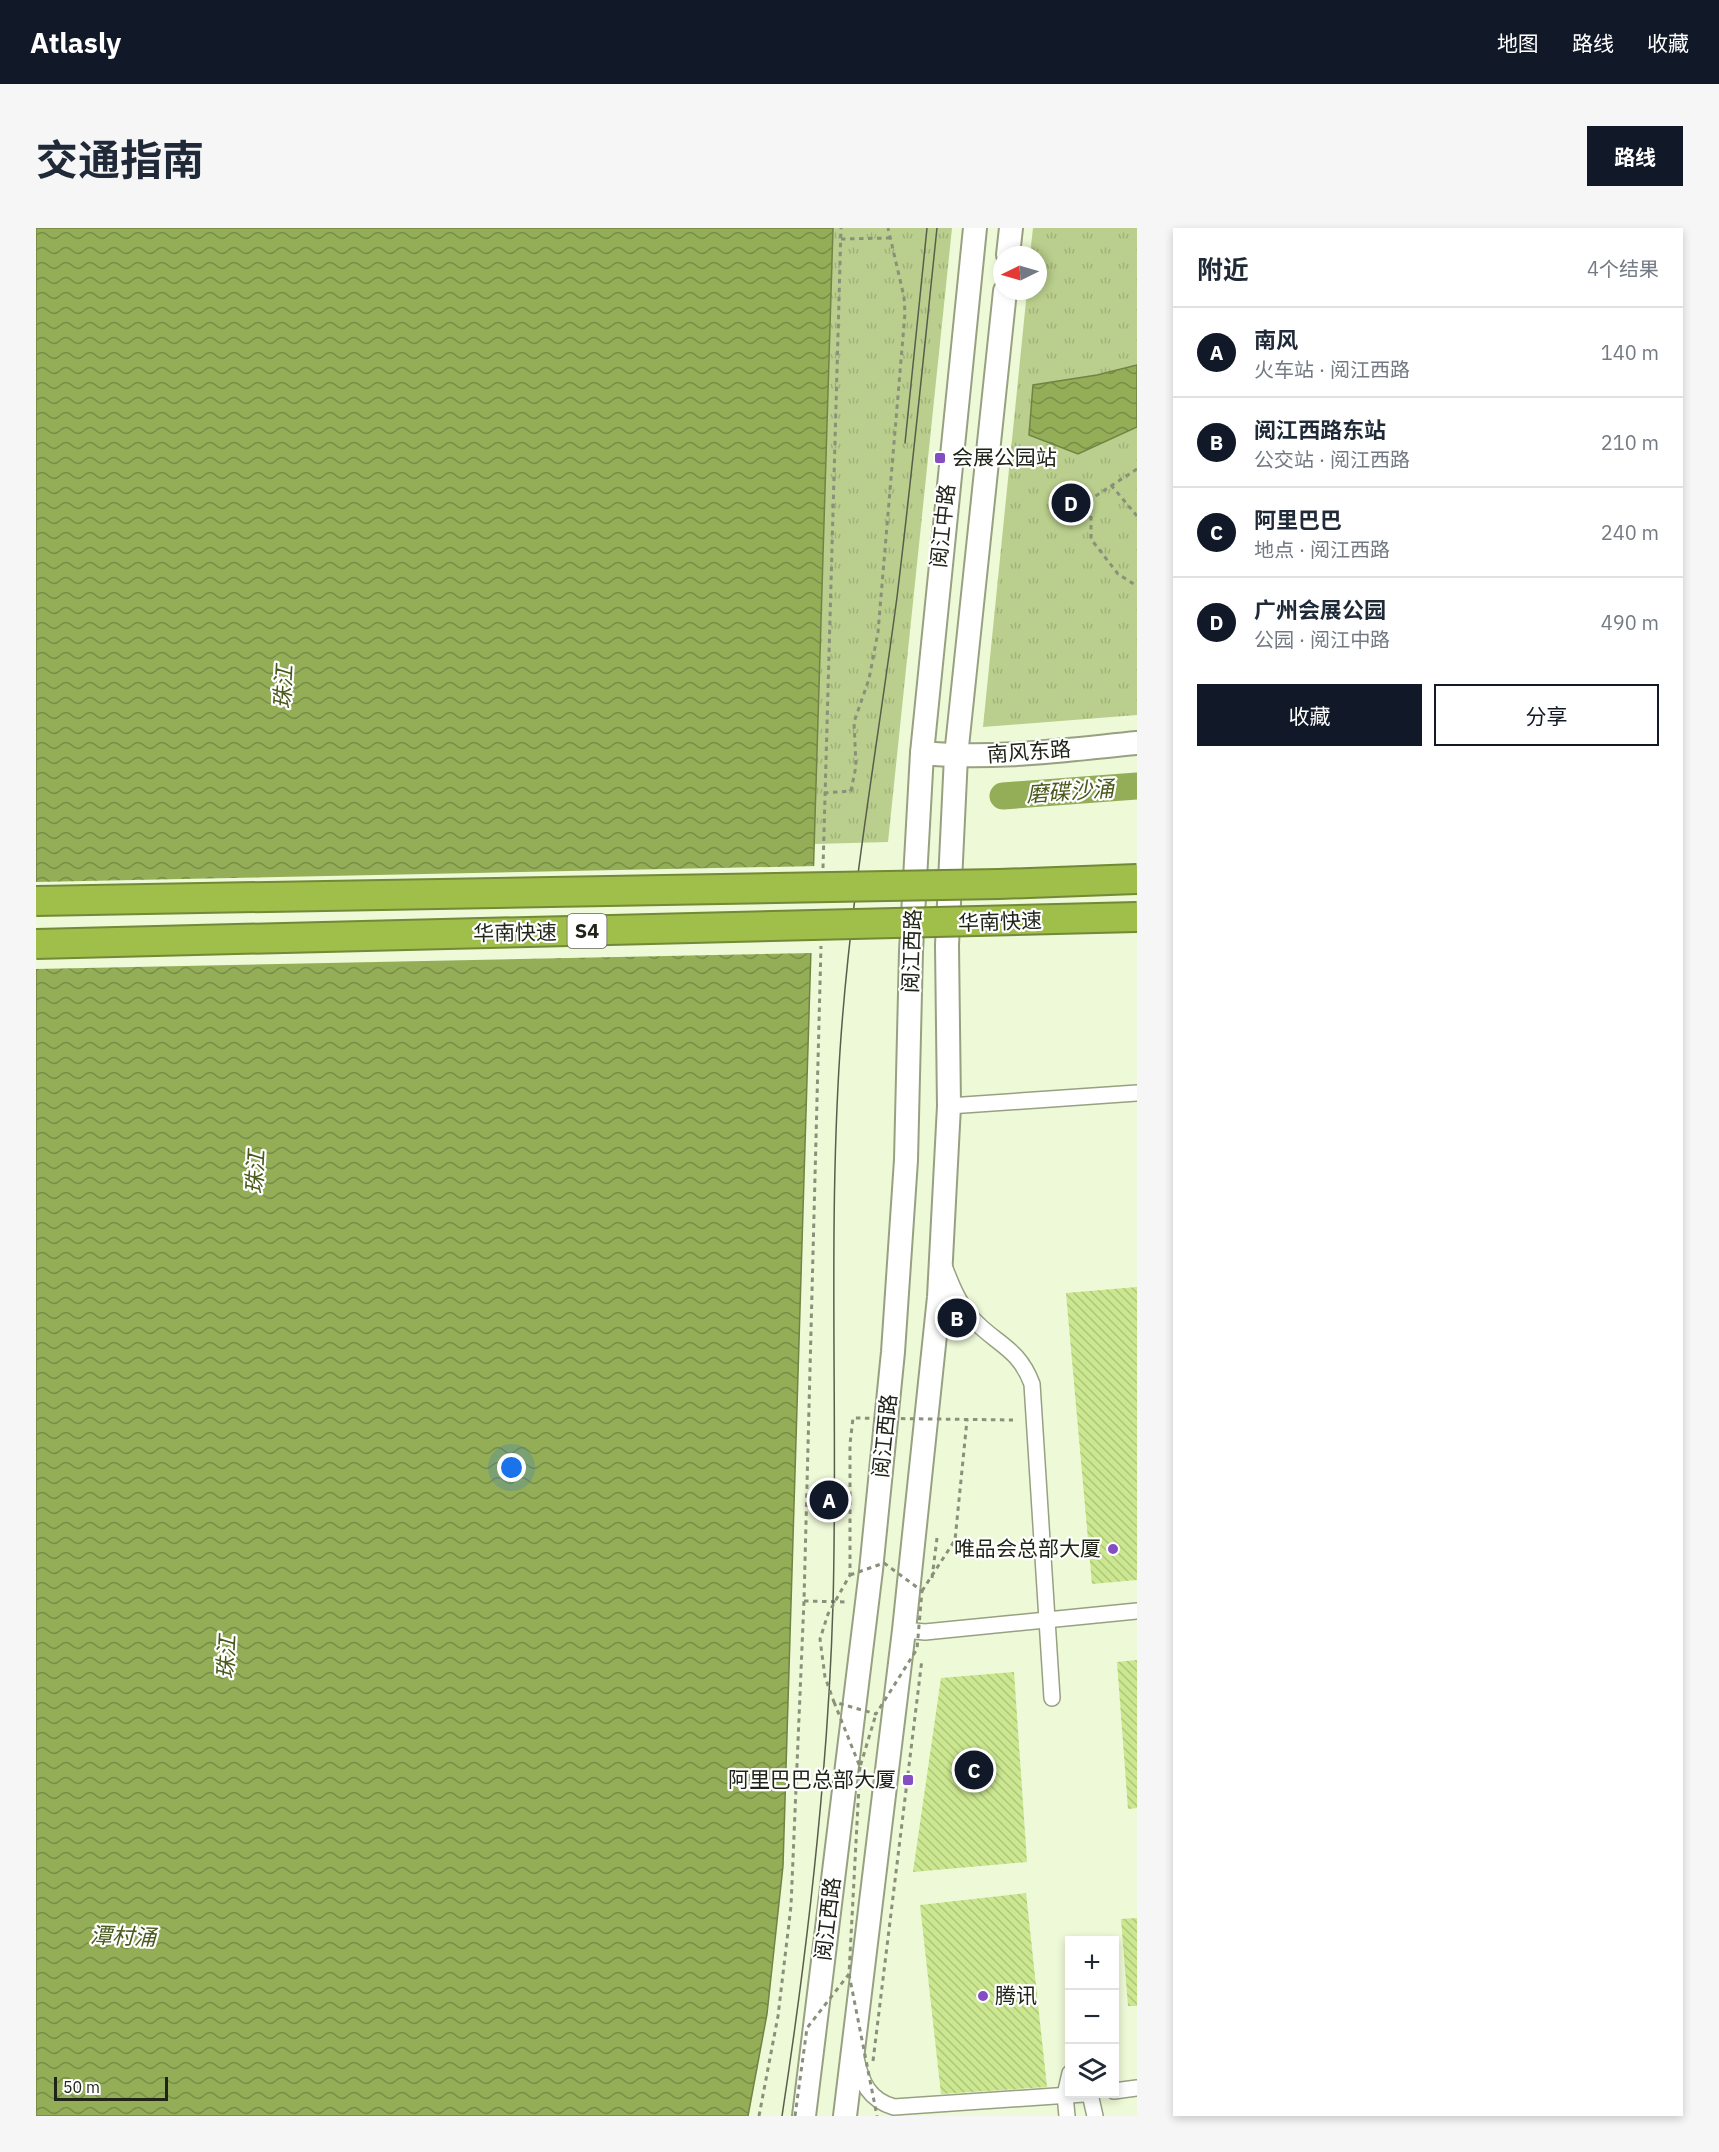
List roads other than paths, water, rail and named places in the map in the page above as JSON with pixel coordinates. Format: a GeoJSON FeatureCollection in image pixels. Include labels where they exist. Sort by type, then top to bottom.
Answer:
{"type":"FeatureCollection","features":[{"type":"Feature","properties":{"kind":"highway","name":"华南快速"},"geometry":{"type":"LineString","coordinates":[[36,900],[999,885],[1137,879]]}},
{"type":"Feature","properties":{"kind":"highway","name":"华南快速"},"geometry":{"type":"LineString","coordinates":[[36,944],[1137,917]]}},
{"type":"Feature","properties":{"kind":"main road","name":"阅江中路"},"geometry":{"type":"LineString","coordinates":[[922,753],[975,228]]}},
{"type":"Feature","properties":{"kind":"main road"},"geometry":{"type":"LineString","coordinates":[[1009,246],[1011,228]]}},
{"type":"Feature","properties":{"kind":"main road","name":"阅江中路"},"geometry":{"type":"LineString","coordinates":[[956,756],[1004,300]]}},
{"type":"Feature","properties":{"kind":"main road","name":"南风东路"},"geometry":{"type":"LineString","coordinates":[[922,753],[956,756],[1008,755],[1137,743]]}},
{"type":"Feature","properties":{"kind":"main road","name":"阅江西路"},"geometry":{"type":"LineString","coordinates":[[804,2116],[871,1570],[893,1352],[906,1160],[911,951],[922,753]]}},
{"type":"Feature","properties":{"kind":"main road","name":"阅江西路"},"geometry":{"type":"LineString","coordinates":[[845,2116],[904,1630],[942,1261],[949,1106],[946,945],[956,756]]}},
{"type":"Feature","properties":{"kind":"street"},"geometry":{"type":"LineString","coordinates":[[949,1106],[1137,1093]]}},
{"type":"Feature","properties":{"kind":"street"},"geometry":{"type":"LineString","coordinates":[[942,1261],[950,1283],[969,1316],[988,1334],[1016,1354],[1026,1366],[1032,1384],[1052,1698]]}},
{"type":"Feature","properties":{"kind":"street"},"geometry":{"type":"LineString","coordinates":[[904,1630],[925,1632],[1137,1611]]}},
{"type":"Feature","properties":{"kind":"street"},"geometry":{"type":"LineString","coordinates":[[854,2049],[868,2095],[879,2103],[894,2108],[1065,2095]]}},
{"type":"Feature","properties":{"kind":"street"},"geometry":{"type":"LineString","coordinates":[[1119,2090],[1137,2088]]}},
{"type":"Feature","properties":{"kind":"street"},"geometry":{"type":"LineString","coordinates":[[1065,2098],[1067,2116]]}},
{"type":"Feature","properties":{"kind":"street"},"geometry":{"type":"LineString","coordinates":[[1091,2098],[1095,2116]]}},
{"type":"Feature","properties":{"kind":"water"},"geometry":{"type":"Polygon","coordinates":[[[36,228],[833,228],[783,1866],[767,2014],[748,2116],[36,2116],[36,228]]]}},
{"type":"Feature","properties":{"kind":"water"},"geometry":{"type":"Polygon","coordinates":[[[1137,365],[1137,427],[1078,454],[1029,435],[1033,385],[1097,375],[1137,365]]]}},
{"type":"Feature","properties":{"kind":"waterway","name":"磨碟沙涌"},"geometry":{"type":"LineString","coordinates":[[1003,796],[1137,786]]}},
{"type":"Feature","properties":{"kind":"tram line"},"geometry":{"type":"LineString","coordinates":[[905,443],[927,228]]}},
{"type":"Feature","properties":{"kind":"tram line"},"geometry":{"type":"LineString","coordinates":[[782,2116],[815,1861],[827,1733],[833,1604],[836,1120],[844,994],[857,881],[897,597],[937,228]]}},
{"type":"Feature","properties":{"kind":"place","name":"会展公园站"},"geometry":{"type":"Point","coordinates":[940,458]}},
{"type":"Feature","properties":{"kind":"place","name":"广州会展公园"},"geometry":{"type":"Point","coordinates":[1071,503]}},
{"type":"Feature","properties":{"kind":"place","name":"阅江西路东站"},"geometry":{"type":"Point","coordinates":[957,1318]}},
{"type":"Feature","properties":{"kind":"place","name":"南风"},"geometry":{"type":"Point","coordinates":[829,1500]}},
{"type":"Feature","properties":{"kind":"place","name":"唯品会总部大厦"},"geometry":{"type":"Point","coordinates":[1113,1549]}},
{"type":"Feature","properties":{"kind":"place","name":"阿里巴巴"},"geometry":{"type":"Point","coordinates":[974,1770]}},
{"type":"Feature","properties":{"kind":"place","name":"阿里巴巴总部大厦"},"geometry":{"type":"Point","coordinates":[908,1780]}},
{"type":"Feature","properties":{"kind":"place","name":"腾讯"},"geometry":{"type":"Point","coordinates":[983,1996]}},
{"type":"Feature","properties":{"kind":"water label","name":"珠江"},"geometry":{"type":"Point","coordinates":[283,687]}},
{"type":"Feature","properties":{"kind":"water label","name":"珠江"},"geometry":{"type":"Point","coordinates":[255,1172]}},
{"type":"Feature","properties":{"kind":"water label","name":"珠江"},"geometry":{"type":"Point","coordinates":[226,1657]}},
{"type":"Feature","properties":{"kind":"water label","name":"潭村涌"},"geometry":{"type":"Point","coordinates":[123,1936]}}]}
